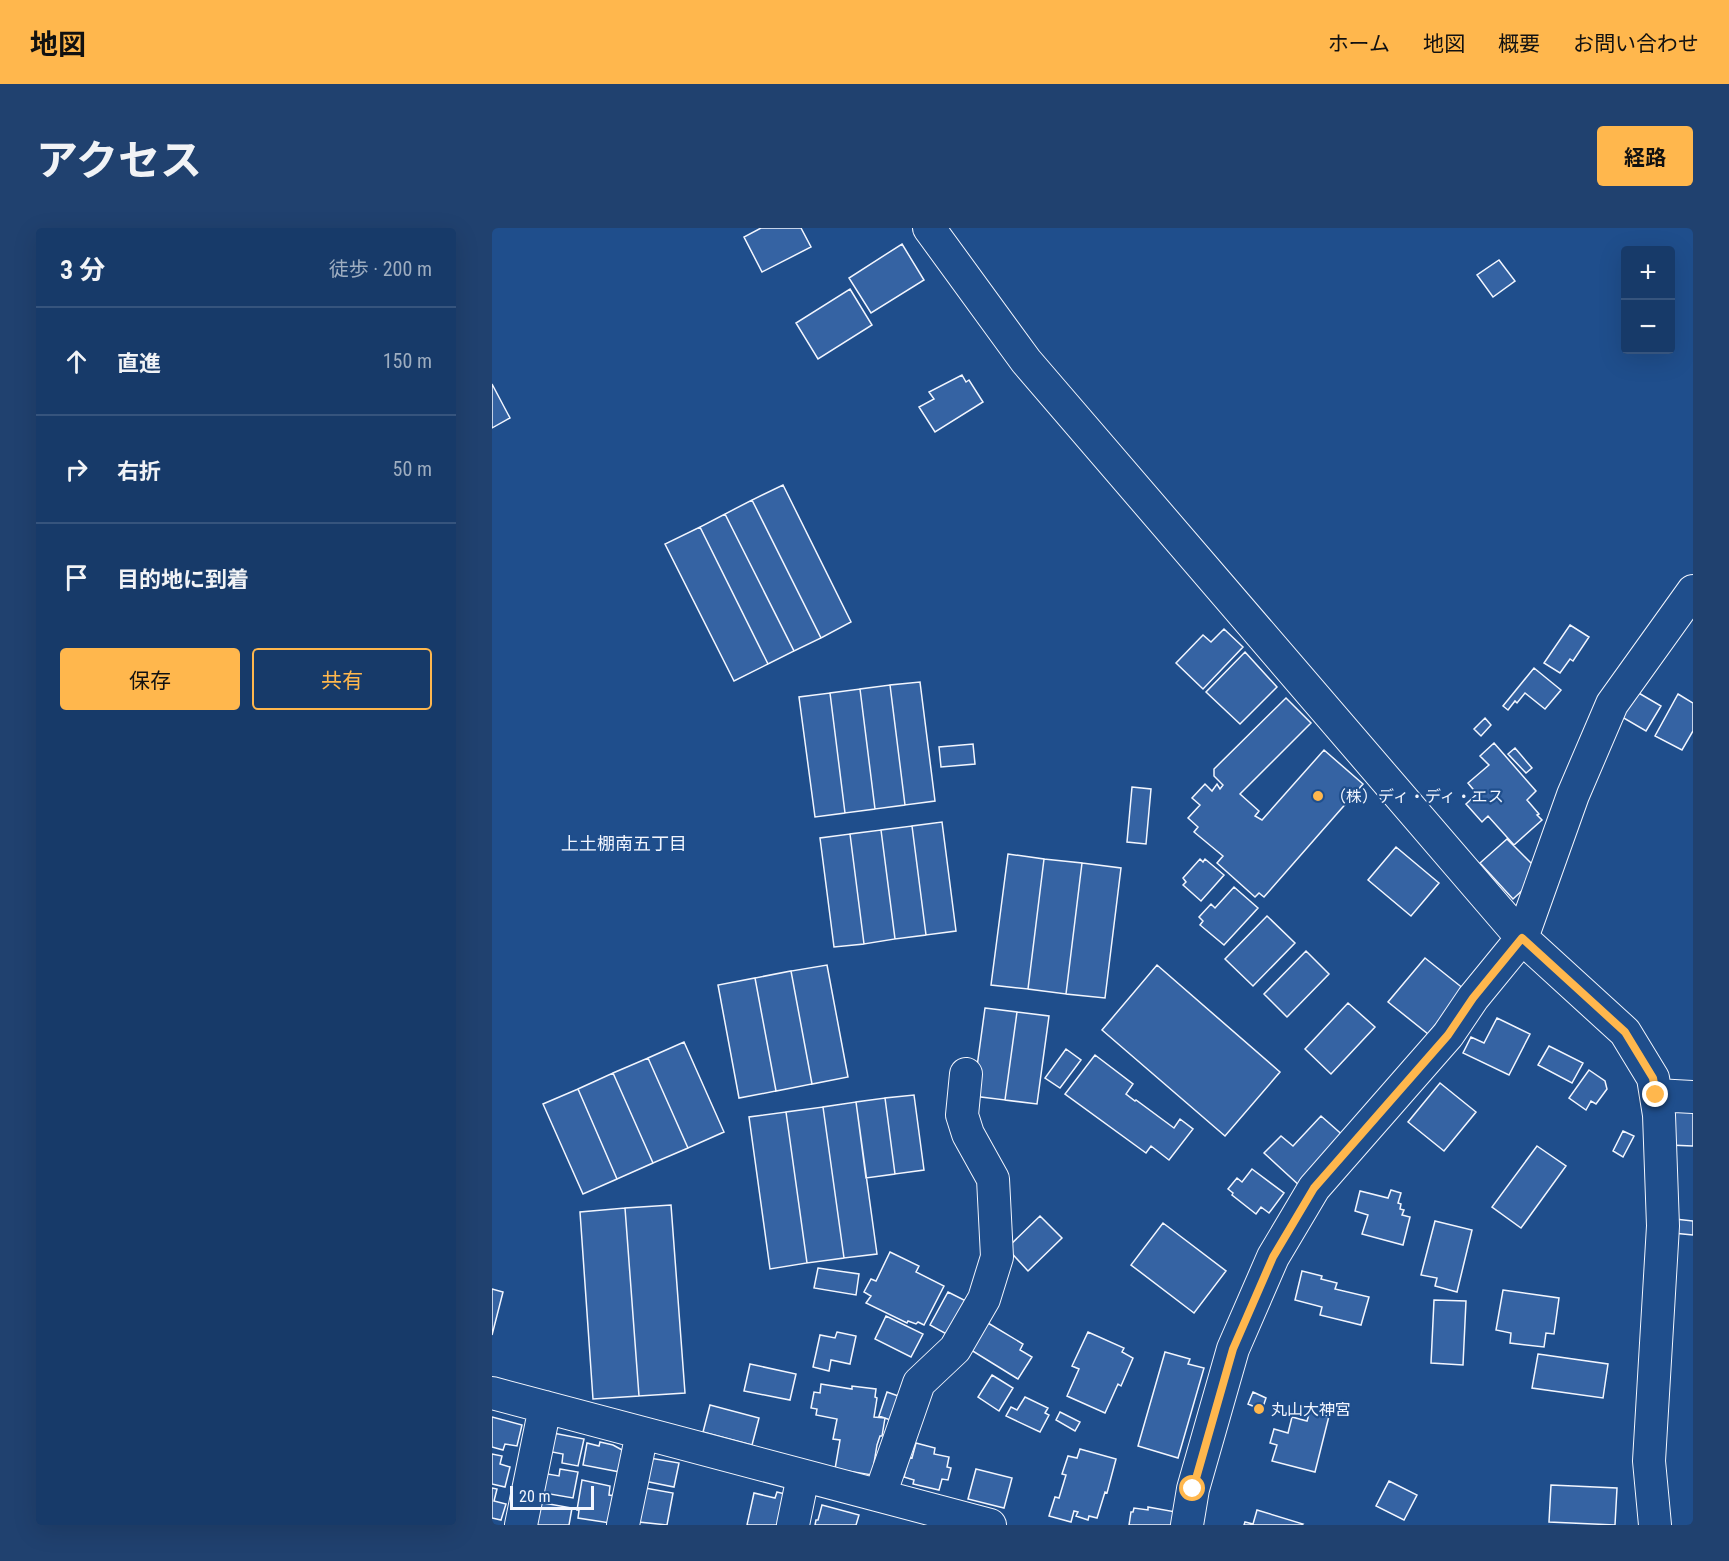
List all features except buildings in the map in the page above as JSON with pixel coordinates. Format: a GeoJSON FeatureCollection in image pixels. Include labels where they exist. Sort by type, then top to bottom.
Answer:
{"type":"FeatureCollection","features":[{"type":"Feature","properties":{"kind":"street"},"geometry":{"type":"LineString","coordinates":[[929,228],[1026,361],[1522,938],[1625,1032],[1653,1078],[1659,1115],[1663,1226],[1648,1461],[1655,1525]]}},
{"type":"Feature","properties":{"kind":"street"},"geometry":{"type":"LineString","coordinates":[[1187,1525],[1193,1489],[1233,1349],[1273,1257],[1314,1188],[1448,1035],[1473,998],[1522,938],[1573,795],[1612,704],[1693,591]]}},
{"type":"Feature","properties":{"kind":"street"},"geometry":{"type":"LineString","coordinates":[[880,1496],[919,1383],[955,1349],[984,1299],[997,1257],[993,1179],[968,1134],[962,1115],[966,1074]]}},
{"type":"Feature","properties":{"kind":"street"},"geometry":{"type":"LineString","coordinates":[[1656,1095],[1693,1097]]}},
{"type":"Feature","properties":{"kind":"street"},"geometry":{"type":"LineString","coordinates":[[492,1393],[990,1525]]}},
{"type":"Feature","properties":{"kind":"street"},"geometry":{"type":"LineString","coordinates":[[521,1525],[545,1407]]}},
{"type":"Feature","properties":{"kind":"street"},"geometry":{"type":"LineString","coordinates":[[623,1525],[642,1433]]}},
{"type":"Feature","properties":{"kind":"street"},"geometry":{"type":"LineString","coordinates":[[793,1525],[803,1476]]}},
{"type":"Feature","properties":{"kind":"place","name":"（株）ディ・ディ・エス"},"geometry":{"type":"Point","coordinates":[1318,796]}},
{"type":"Feature","properties":{"kind":"place","name":"丸山大神宮"},"geometry":{"type":"Point","coordinates":[1259,1409]}},
{"type":"Feature","properties":{"kind":"district","name":"上土棚南五丁目"},"geometry":{"type":"Point","coordinates":[624,844]}},
{"type":"Feature","properties":{"kind":"route"},"geometry":{"type":"LineString","coordinates":[[1193,1489],[1233,1349],[1273,1257],[1314,1188],[1448,1035],[1473,998],[1522,938],[1625,1032],[1653,1078],[1656,1095]]}}]}
